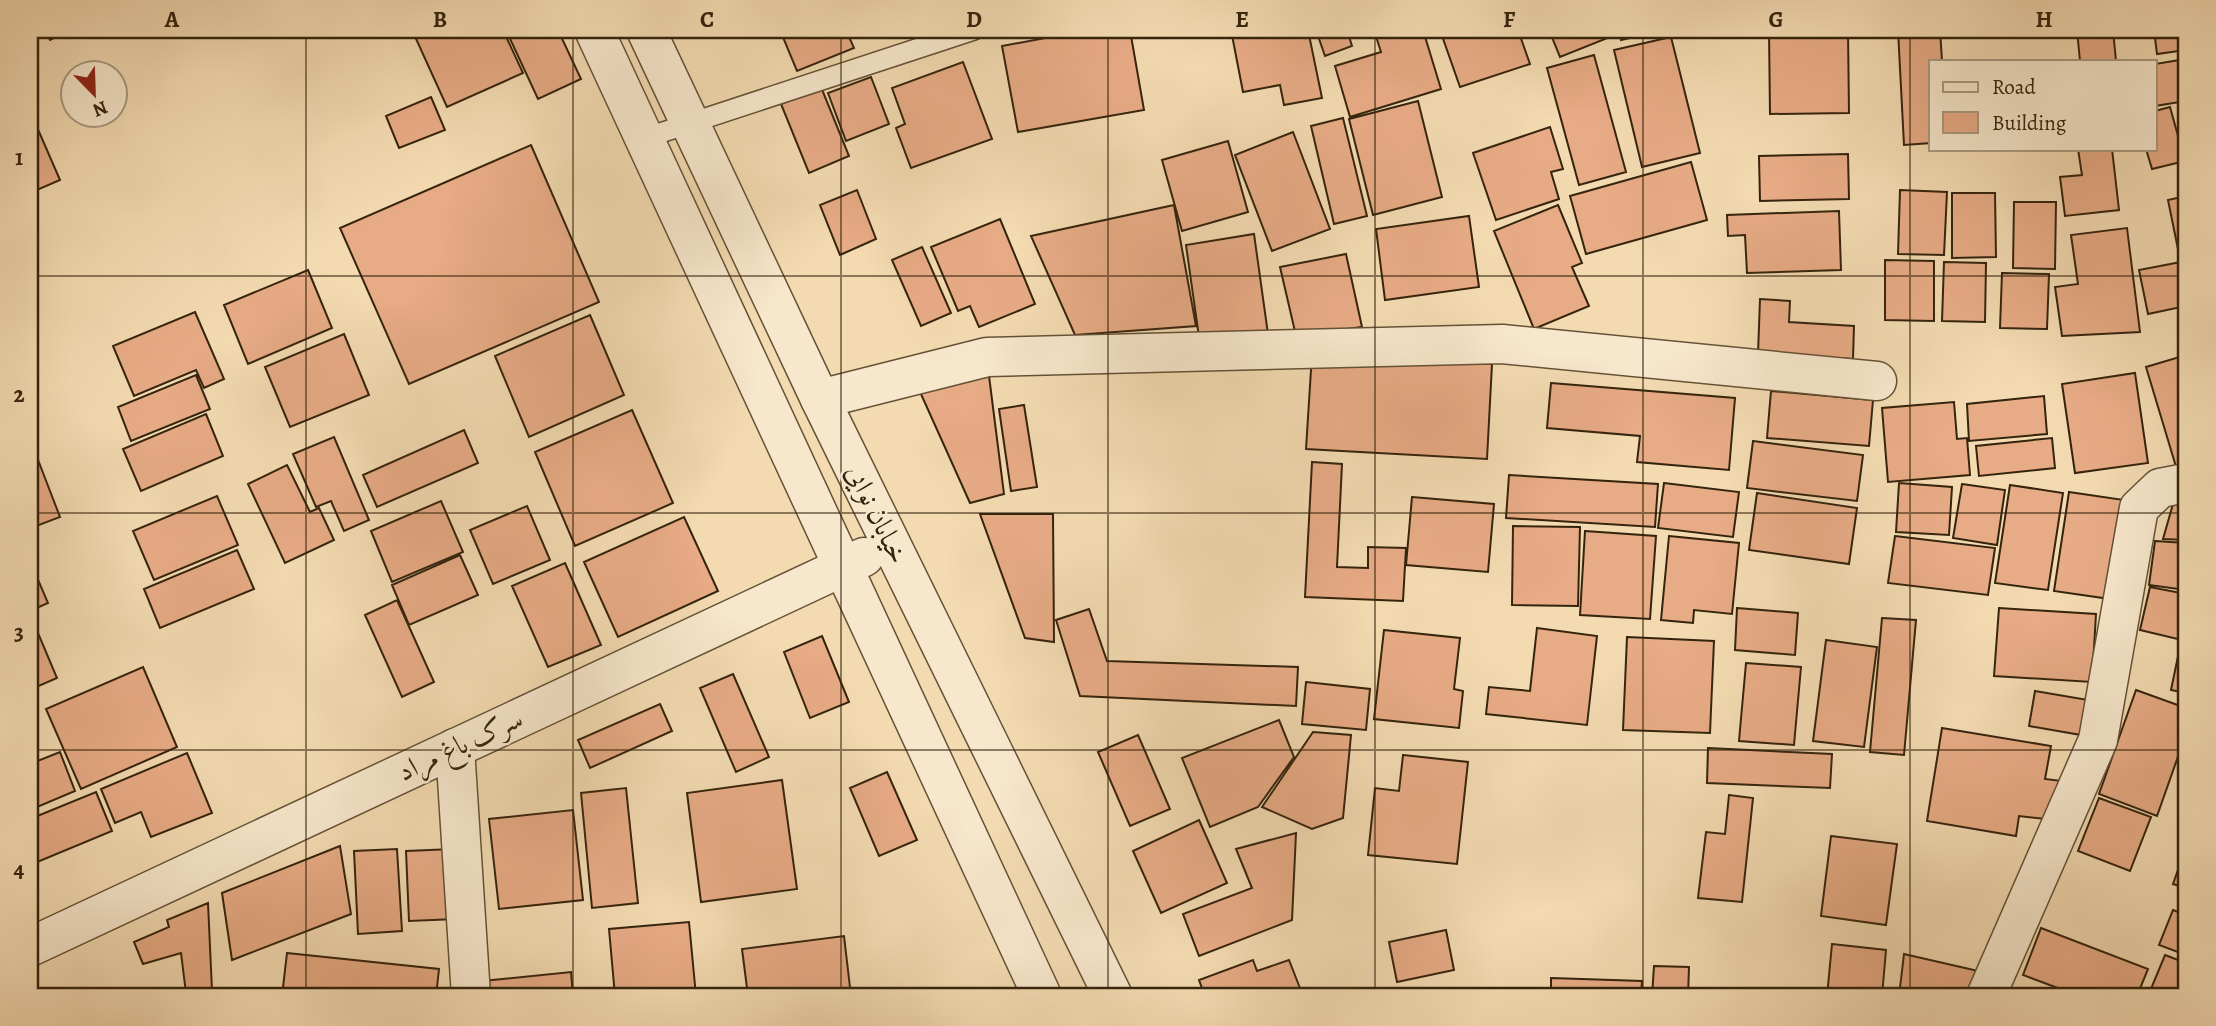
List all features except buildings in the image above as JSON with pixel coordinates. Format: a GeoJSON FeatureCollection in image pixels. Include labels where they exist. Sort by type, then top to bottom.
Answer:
{"type":"FeatureCollection","features":[{"type":"Feature","properties":{"kind":"street","name":"خیابان نوایی"},"geometry":{"type":"LineString","coordinates":[[594,30],[1042,996]]}},
{"type":"Feature","properties":{"kind":"street","name":"خیابان نوایی"},"geometry":{"type":"LineString","coordinates":[[646,30],[820,399],[1113,996]]}},
{"type":"Feature","properties":{"kind":"street"},"geometry":{"type":"LineString","coordinates":[[820,399],[987,357],[1502,344],[1877,381]]}},
{"type":"Feature","properties":{"kind":"street"},"geometry":{"type":"LineString","coordinates":[[1986,996],[2098,740],[2139,508],[2160,488],[2186,482]]}},
{"type":"Feature","properties":{"kind":"street","name":"سرک باغ مراد"},"geometry":{"type":"LineString","coordinates":[[30,947],[891,544]]}},
{"type":"Feature","properties":{"kind":"street"},"geometry":{"type":"LineString","coordinates":[[455,748],[471,996]]}},
{"type":"Feature","properties":{"kind":"lane"},"geometry":{"type":"LineString","coordinates":[[645,138],[974,30]]}}]}
